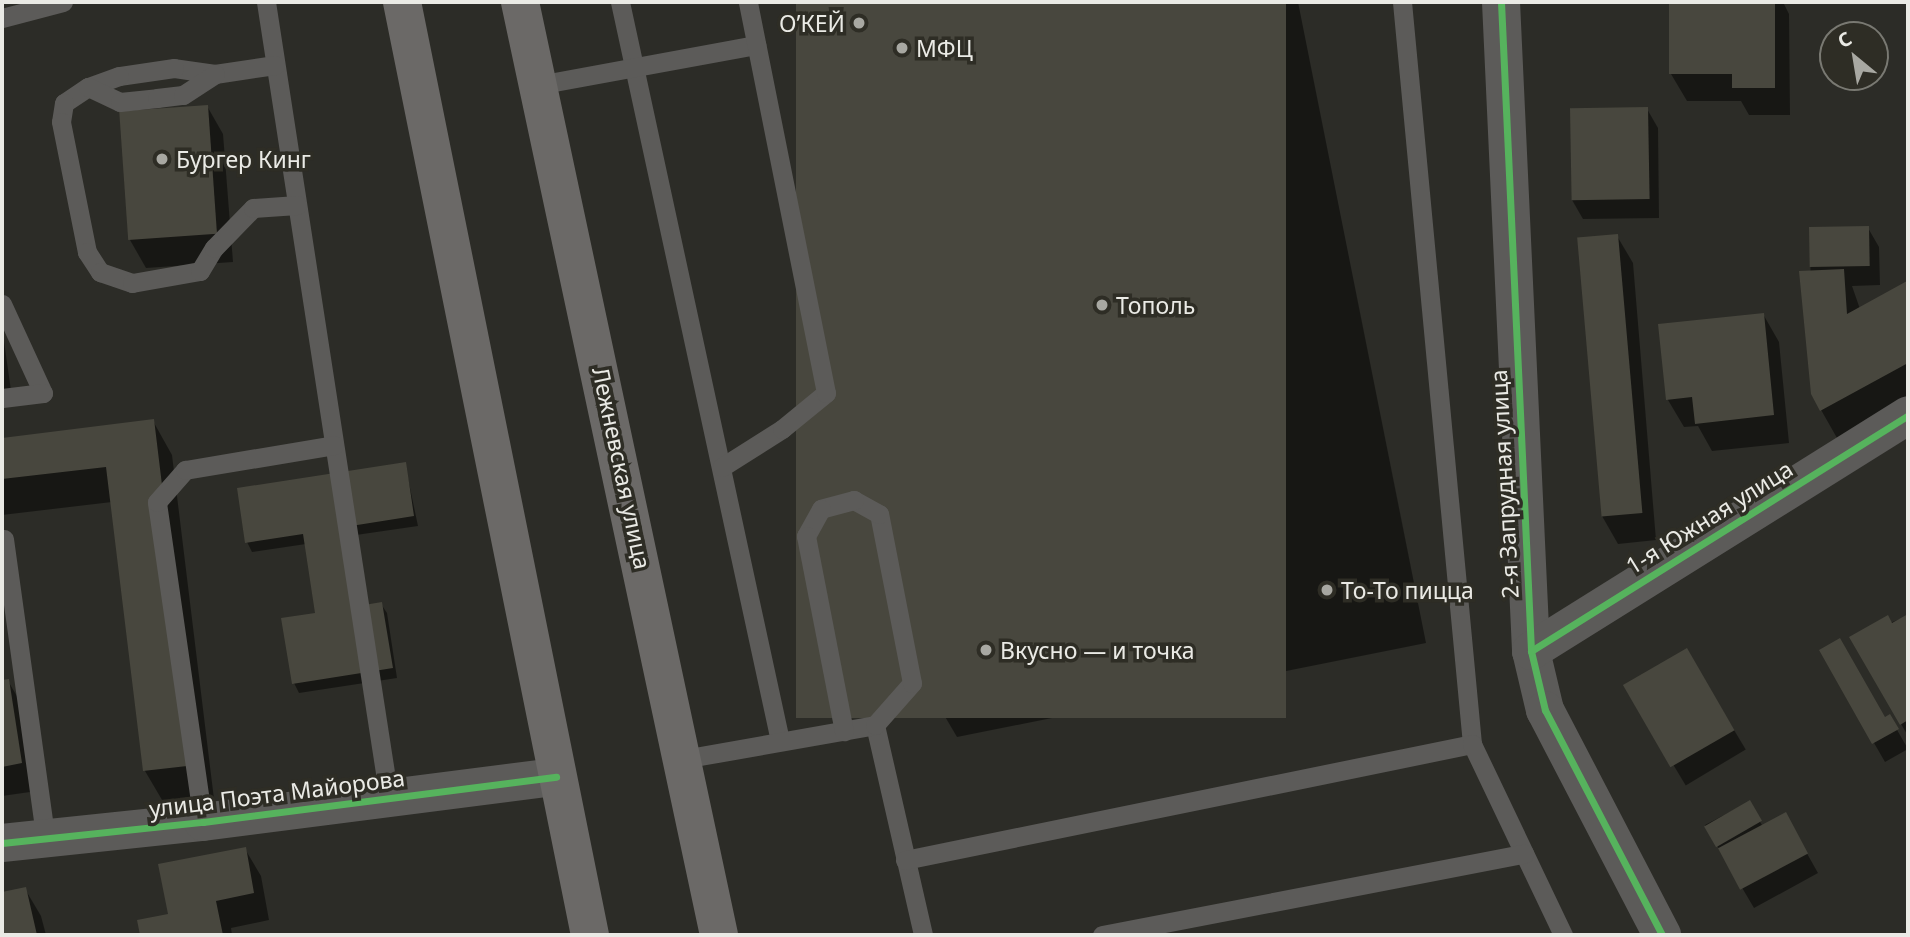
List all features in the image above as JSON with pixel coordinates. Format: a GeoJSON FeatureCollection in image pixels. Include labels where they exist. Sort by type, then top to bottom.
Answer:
{"type":"FeatureCollection","features":[{"type":"Feature","properties":{"kind":"highway"},"geometry":{"type":"LineString","coordinates":[[402,2],[556,777],[590,935]]}},
{"type":"Feature","properties":{"kind":"highway","name":"Лежневская улица"},"geometry":{"type":"LineString","coordinates":[[520,2],[719,935]]}},
{"type":"Feature","properties":{"kind":"street","name":"2-я Запрудная улица"},"geometry":{"type":"LineString","coordinates":[[1501,2],[1531,651],[1545,710],[1662,935]]}},
{"type":"Feature","properties":{"kind":"street","name":"1-я Южная улица"},"geometry":{"type":"LineString","coordinates":[[1531,651],[1908,415]]}},
{"type":"Feature","properties":{"kind":"street","name":"улица Поэта Майорова"},"geometry":{"type":"LineString","coordinates":[[2,843],[203,822],[556,777]]}},
{"type":"Feature","properties":{"kind":"lane"},"geometry":{"type":"LineString","coordinates":[[2,18],[63,2]]}},
{"type":"Feature","properties":{"kind":"lane"},"geometry":{"type":"LineString","coordinates":[[265,2],[389,798]]}},
{"type":"Feature","properties":{"kind":"lane"},"geometry":{"type":"LineString","coordinates":[[620,2],[779,741]]}},
{"type":"Feature","properties":{"kind":"lane"},"geometry":{"type":"LineString","coordinates":[[722,467],[782,429],[826,393],[748,2]]}},
{"type":"Feature","properties":{"kind":"lane"},"geometry":{"type":"LineString","coordinates":[[1402,2],[1472,744],[1563,935]]}},
{"type":"Feature","properties":{"kind":"lane"},"geometry":{"type":"LineString","coordinates":[[538,85],[756,46]]}},
{"type":"Feature","properties":{"kind":"lane"},"geometry":{"type":"LineString","coordinates":[[275,65],[215,74],[174,68],[119,76],[88,87],[64,103],[61,122],[87,252],[100,272],[132,283],[200,271],[214,248],[253,208],[297,205]]}},
{"type":"Feature","properties":{"kind":"lane"},"geometry":{"type":"LineString","coordinates":[[88,87],[120,102],[183,95],[215,74]]}},
{"type":"Feature","properties":{"kind":"lane"},"geometry":{"type":"LineString","coordinates":[[2,304],[43,393],[2,398]]}},
{"type":"Feature","properties":{"kind":"lane"},"geometry":{"type":"LineString","coordinates":[[203,822],[157,502],[184,470],[334,445]]}},
{"type":"Feature","properties":{"kind":"lane"},"geometry":{"type":"LineString","coordinates":[[683,759],[779,741],[844,731],[875,725],[912,683],[879,514],[855,500],[821,509],[806,536],[844,731]]}},
{"type":"Feature","properties":{"kind":"lane"},"geometry":{"type":"LineString","coordinates":[[4,539],[46,839]]}},
{"type":"Feature","properties":{"kind":"lane"},"geometry":{"type":"LineString","coordinates":[[875,725],[923,935]]}},
{"type":"Feature","properties":{"kind":"lane"},"geometry":{"type":"LineString","coordinates":[[905,860],[1472,744]]}},
{"type":"Feature","properties":{"kind":"lane"},"geometry":{"type":"LineString","coordinates":[[1102,935],[1524,854]]}},
{"type":"Feature","properties":{"kind":"building","name":"Тополь"},"geometry":{"type":"Polygon","coordinates":[[[796,2],[1286,2],[1286,718],[796,718],[796,2]]]}},
{"type":"Feature","properties":{"kind":"building"},"geometry":{"type":"Polygon","coordinates":[[[1669,2],[1775,2],[1775,88],[1732,88],[1732,74],[1669,74],[1669,2]]]}},
{"type":"Feature","properties":{"kind":"building"},"geometry":{"type":"Polygon","coordinates":[[[208,105],[217,234],[128,240],[119,111],[208,105]]]}},
{"type":"Feature","properties":{"kind":"building"},"geometry":{"type":"Polygon","coordinates":[[[1648,107],[1650,199],[1572,200],[1570,108],[1648,107]]]}},
{"type":"Feature","properties":{"kind":"building"},"geometry":{"type":"Polygon","coordinates":[[[1869,226],[1870,266],[1810,267],[1809,227],[1869,226]]]}},
{"type":"Feature","properties":{"kind":"building"},"geometry":{"type":"Polygon","coordinates":[[[1618,234],[1642,513],[1602,517],[1577,238],[1618,234]]]}},
{"type":"Feature","properties":{"kind":"building"},"geometry":{"type":"Polygon","coordinates":[[[1844,269],[1847,314],[1907,281],[1908,363],[1820,411],[1811,394],[1799,271],[1844,269]]]}},
{"type":"Feature","properties":{"kind":"building"},"geometry":{"type":"Polygon","coordinates":[[[1764,313],[1774,415],[1695,424],[1692,397],[1666,400],[1658,324],[1764,313]]]}},
{"type":"Feature","properties":{"kind":"building"},"geometry":{"type":"Polygon","coordinates":[[[154,419],[196,765],[143,771],[106,467],[2,479],[2,438],[154,419]]]}},
{"type":"Feature","properties":{"kind":"building"},"geometry":{"type":"Polygon","coordinates":[[[406,462],[414,516],[351,526],[364,605],[382,602],[393,668],[292,684],[281,618],[315,613],[303,534],[245,543],[237,488],[406,462]]]}},
{"type":"Feature","properties":{"kind":"building"},"geometry":{"type":"Polygon","coordinates":[[[1908,614],[1908,720],[1900,725],[1849,637],[1888,615],[1892,623],[1908,614]]]}},
{"type":"Feature","properties":{"kind":"building"},"geometry":{"type":"Polygon","coordinates":[[[1840,638],[1885,717],[1890,714],[1899,729],[1872,744],[1819,650],[1840,638]]]}},
{"type":"Feature","properties":{"kind":"building"},"geometry":{"type":"Polygon","coordinates":[[[1687,648],[1734,730],[1670,767],[1623,685],[1687,648]]]}},
{"type":"Feature","properties":{"kind":"building"},"geometry":{"type":"Polygon","coordinates":[[[9,679],[22,763],[2,767],[2,680],[9,679]]]}},
{"type":"Feature","properties":{"kind":"building"},"geometry":{"type":"Polygon","coordinates":[[[1750,800],[1762,821],[1716,847],[1704,826],[1750,800]]]}},
{"type":"Feature","properties":{"kind":"building"},"geometry":{"type":"Polygon","coordinates":[[[1786,812],[1808,853],[1740,890],[1718,848],[1786,812]]]}},
{"type":"Feature","properties":{"kind":"building"},"geometry":{"type":"Polygon","coordinates":[[[246,847],[254,893],[216,901],[223,935],[140,935],[137,920],[168,914],[158,864],[246,847]]]}},
{"type":"Feature","properties":{"kind":"building"},"geometry":{"type":"Polygon","coordinates":[[[26,887],[37,935],[2,935],[2,892],[26,887]]]}},
{"type":"Feature","properties":{"kind":"cycle path"},"geometry":{"type":"LineString","coordinates":[[1501,2],[1531,651],[1545,710],[1662,935]]}},
{"type":"Feature","properties":{"kind":"cycle path"},"geometry":{"type":"LineString","coordinates":[[1531,651],[1908,415]]}},
{"type":"Feature","properties":{"kind":"cycle path"},"geometry":{"type":"LineString","coordinates":[[2,843],[203,822],[556,777]]}},
{"type":"Feature","properties":{"kind":"place","name":"О’КЕЙ"},"geometry":{"type":"Point","coordinates":[859,23]}},
{"type":"Feature","properties":{"kind":"place","name":"МФЦ"},"geometry":{"type":"Point","coordinates":[902,48]}},
{"type":"Feature","properties":{"kind":"place","name":"Бургер Кинг"},"geometry":{"type":"Point","coordinates":[162,159]}},
{"type":"Feature","properties":{"kind":"place","name":"Тополь"},"geometry":{"type":"Point","coordinates":[1102,305]}},
{"type":"Feature","properties":{"kind":"place","name":"То-То пицца"},"geometry":{"type":"Point","coordinates":[1327,590]}},
{"type":"Feature","properties":{"kind":"place","name":"Вкусно — и точка"},"geometry":{"type":"Point","coordinates":[986,650]}}]}
